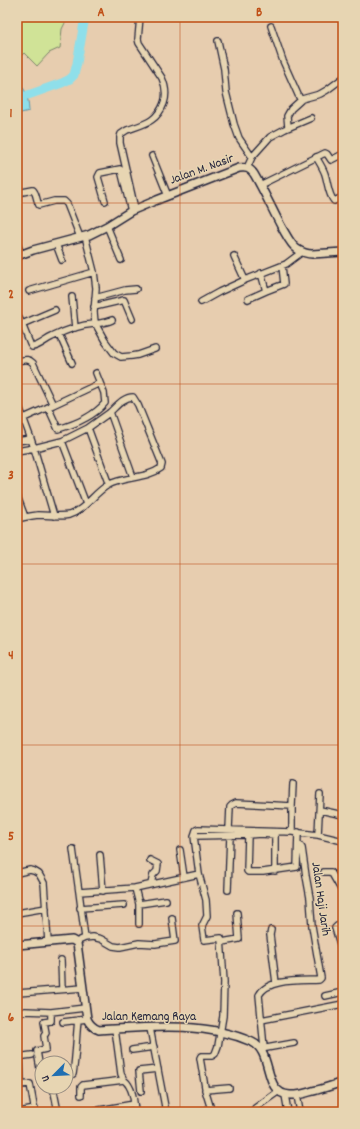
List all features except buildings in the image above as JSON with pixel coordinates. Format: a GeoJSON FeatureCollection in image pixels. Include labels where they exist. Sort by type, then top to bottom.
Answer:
{"type":"FeatureCollection","features":[{"type":"Feature","properties":{"kind":"street"},"geometry":{"type":"LineString","coordinates":[[133,210],[120,137],[123,132],[150,121],[157,116],[160,113],[166,92],[162,78],[139,43],[140,17]]}},
{"type":"Feature","properties":{"kind":"street"},"geometry":{"type":"LineString","coordinates":[[271,26],[283,61],[299,98],[302,99]]}},
{"type":"Feature","properties":{"kind":"street"},"geometry":{"type":"LineString","coordinates":[[218,41],[234,124],[239,138],[252,157]]}},
{"type":"Feature","properties":{"kind":"street"},"geometry":{"type":"LineString","coordinates":[[288,127],[288,113],[302,99],[320,94],[343,78]]}},
{"type":"Feature","properties":{"kind":"street"},"geometry":{"type":"LineString","coordinates":[[247,168],[252,157],[270,137],[288,127],[311,118]]}},
{"type":"Feature","properties":{"kind":"street"},"geometry":{"type":"LineString","coordinates":[[260,185],[325,152],[331,160],[343,154]]}},
{"type":"Feature","properties":{"kind":"street"},"geometry":{"type":"LineString","coordinates":[[152,156],[168,196]]}},
{"type":"Feature","properties":{"kind":"street"},"geometry":{"type":"LineString","coordinates":[[316,157],[325,173],[330,195],[333,200],[334,201],[343,197]]}},
{"type":"Feature","properties":{"kind":"street","name":"Jalan M. Nasir"},"geometry":{"type":"LineString","coordinates":[[19,255],[89,235],[133,210],[239,168],[247,168],[254,174],[287,236],[295,247],[302,252]]}},
{"type":"Feature","properties":{"kind":"street"},"geometry":{"type":"LineString","coordinates":[[105,201],[98,176],[100,173],[120,169],[133,210]]}},
{"type":"Feature","properties":{"kind":"street"},"geometry":{"type":"LineString","coordinates":[[17,193],[33,190],[39,205],[54,202],[66,202],[82,237],[94,272],[96,288],[94,307],[95,324],[114,353],[121,357],[138,355],[155,349]]}},
{"type":"Feature","properties":{"kind":"street"},"geometry":{"type":"LineString","coordinates":[[107,226],[121,260]]}},
{"type":"Feature","properties":{"kind":"street"},"geometry":{"type":"LineString","coordinates":[[17,243],[19,255]]}},
{"type":"Feature","properties":{"kind":"street"},"geometry":{"type":"LineString","coordinates":[[56,244],[62,260]]}},
{"type":"Feature","properties":{"kind":"street"},"geometry":{"type":"LineString","coordinates":[[201,302],[214,294],[245,280],[282,266],[302,252],[312,254],[343,252]]}},
{"type":"Feature","properties":{"kind":"street"},"geometry":{"type":"LineString","coordinates":[[234,256],[245,280]]}},
{"type":"Feature","properties":{"kind":"street"},"geometry":{"type":"LineString","coordinates":[[248,299],[284,284],[282,266]]}},
{"type":"Feature","properties":{"kind":"street"},"geometry":{"type":"LineString","coordinates":[[29,291],[94,272]]}},
{"type":"Feature","properties":{"kind":"street"},"geometry":{"type":"LineString","coordinates":[[261,273],[266,291]]}},
{"type":"Feature","properties":{"kind":"street"},"geometry":{"type":"LineString","coordinates":[[95,298],[125,290],[136,289]]}},
{"type":"Feature","properties":{"kind":"street"},"geometry":{"type":"LineString","coordinates":[[72,297],[75,328]]}},
{"type":"Feature","properties":{"kind":"street"},"geometry":{"type":"LineString","coordinates":[[94,307],[124,300],[132,319]]}},
{"type":"Feature","properties":{"kind":"street"},"geometry":{"type":"LineString","coordinates":[[22,324],[55,310]]}},
{"type":"Feature","properties":{"kind":"street"},"geometry":{"type":"LineString","coordinates":[[17,314],[32,347],[75,328],[112,320]]}},
{"type":"Feature","properties":{"kind":"street"},"geometry":{"type":"LineString","coordinates":[[59,334],[72,363]]}},
{"type":"Feature","properties":{"kind":"street"},"geometry":{"type":"LineString","coordinates":[[17,361],[30,360],[33,363],[58,429],[74,425],[95,413],[105,403],[104,393],[96,373]]}},
{"type":"Feature","properties":{"kind":"street"},"geometry":{"type":"LineString","coordinates":[[24,418],[100,383]]}},
{"type":"Feature","properties":{"kind":"street"},"geometry":{"type":"LineString","coordinates":[[17,451],[62,442],[88,428],[110,412],[119,403],[133,397],[162,464],[161,468],[155,472],[109,485],[72,514],[54,516],[39,515],[17,519]]}},
{"type":"Feature","properties":{"kind":"street"},"geometry":{"type":"LineString","coordinates":[[17,401],[34,448],[54,516]]}},
{"type":"Feature","properties":{"kind":"street"},"geometry":{"type":"LineString","coordinates":[[110,412],[133,477]]}},
{"type":"Feature","properties":{"kind":"street"},"geometry":{"type":"LineString","coordinates":[[88,428],[109,485]]}},
{"type":"Feature","properties":{"kind":"street"},"geometry":{"type":"LineString","coordinates":[[17,441],[31,439]]}},
{"type":"Feature","properties":{"kind":"street"},"geometry":{"type":"LineString","coordinates":[[62,442],[86,504]]}},
{"type":"Feature","properties":{"kind":"street"},"geometry":{"type":"LineString","coordinates":[[17,496],[25,517]]}},
{"type":"Feature","properties":{"kind":"street"},"geometry":{"type":"LineString","coordinates":[[292,784],[292,832]]}},
{"type":"Feature","properties":{"kind":"street"},"geometry":{"type":"LineString","coordinates":[[318,835],[320,794]]}},
{"type":"Feature","properties":{"kind":"street"},"geometry":{"type":"LineString","coordinates":[[228,890],[230,807],[236,803],[292,806]]}},
{"type":"Feature","properties":{"kind":"street"},"geometry":{"type":"LineString","coordinates":[[320,810],[343,815]]}},
{"type":"Feature","properties":{"kind":"street"},"geometry":{"type":"LineString","coordinates":[[230,832],[248,835],[275,835],[275,871]]}},
{"type":"Feature","properties":{"kind":"street"},"geometry":{"type":"LineString","coordinates":[[210,1106],[205,1090],[200,1058],[201,1056],[214,1055],[218,1046],[223,1016],[224,982],[222,942],[221,938],[204,940],[202,926],[207,916],[206,900],[199,874],[194,836],[230,832],[298,832],[343,841]]}},
{"type":"Feature","properties":{"kind":"street"},"geometry":{"type":"LineString","coordinates":[[248,835],[247,871],[263,872],[297,867],[298,832]]}},
{"type":"Feature","properties":{"kind":"street","name":"Jalan Haji Jarih"},"geometry":{"type":"LineString","coordinates":[[276,982],[319,980],[321,978],[312,926],[310,898],[302,848],[298,843]]}},
{"type":"Feature","properties":{"kind":"street"},"geometry":{"type":"LineString","coordinates":[[73,850],[85,938]]}},
{"type":"Feature","properties":{"kind":"street"},"geometry":{"type":"LineString","coordinates":[[180,850],[184,877]]}},
{"type":"Feature","properties":{"kind":"street"},"geometry":{"type":"LineString","coordinates":[[100,855],[103,891]]}},
{"type":"Feature","properties":{"kind":"street"},"geometry":{"type":"LineString","coordinates":[[150,860],[158,864],[152,884]]}},
{"type":"Feature","properties":{"kind":"street"},"geometry":{"type":"LineString","coordinates":[[17,873],[30,870],[34,871],[39,874],[44,884],[48,942]]}},
{"type":"Feature","properties":{"kind":"street"},"geometry":{"type":"LineString","coordinates":[[324,872],[331,872],[343,893]]}},
{"type":"Feature","properties":{"kind":"street"},"geometry":{"type":"LineString","coordinates":[[79,892],[135,888],[199,874]]}},
{"type":"Feature","properties":{"kind":"street"},"geometry":{"type":"LineString","coordinates":[[135,888],[139,904],[139,924]]}},
{"type":"Feature","properties":{"kind":"street"},"geometry":{"type":"LineString","coordinates":[[139,904],[166,900]]}},
{"type":"Feature","properties":{"kind":"street"},"geometry":{"type":"LineString","coordinates":[[80,908],[124,905]]}},
{"type":"Feature","properties":{"kind":"street"},"geometry":{"type":"LineString","coordinates":[[17,913],[46,908]]}},
{"type":"Feature","properties":{"kind":"street"},"geometry":{"type":"LineString","coordinates":[[222,942],[239,939],[237,913]]}},
{"type":"Feature","properties":{"kind":"street"},"geometry":{"type":"LineString","coordinates":[[17,940],[17,945],[72,940],[76,942],[85,938],[93,937],[101,939],[113,946],[120,947],[139,944],[155,944],[175,941],[172,918]]}},
{"type":"Feature","properties":{"kind":"street"},"geometry":{"type":"LineString","coordinates":[[343,925],[335,928],[343,954]]}},
{"type":"Feature","properties":{"kind":"street"},"geometry":{"type":"LineString","coordinates":[[271,930],[270,935],[276,982],[263,989],[259,995],[262,1049],[270,1078],[273,1085],[282,1093],[288,1112]]}},
{"type":"Feature","properties":{"kind":"street","name":"Jalan Kemang Raya"},"geometry":{"type":"LineString","coordinates":[[76,942],[78,946],[85,1008],[88,1019],[94,1028],[99,1030],[185,1027],[199,1028],[220,1032],[254,1043],[262,1049]]}},
{"type":"Feature","properties":{"kind":"street"},"geometry":{"type":"LineString","coordinates":[[61,960],[62,989]]}},
{"type":"Feature","properties":{"kind":"street"},"geometry":{"type":"LineString","coordinates":[[18,993],[83,988]]}},
{"type":"Feature","properties":{"kind":"street"},"geometry":{"type":"LineString","coordinates":[[325,996],[343,992]]}},
{"type":"Feature","properties":{"kind":"street"},"geometry":{"type":"LineString","coordinates":[[261,1020],[343,1004]]}},
{"type":"Feature","properties":{"kind":"street"},"geometry":{"type":"LineString","coordinates":[[17,1013],[25,1011],[51,1012],[85,1008]]}},
{"type":"Feature","properties":{"kind":"street"},"geometry":{"type":"LineString","coordinates":[[38,1055],[37,1050],[46,1049],[44,1022],[51,1021],[51,1012]]}},
{"type":"Feature","properties":{"kind":"street"},"geometry":{"type":"LineString","coordinates":[[63,1022],[88,1019]]}},
{"type":"Feature","properties":{"kind":"street"},"geometry":{"type":"LineString","coordinates":[[74,1069],[78,1020]]}},
{"type":"Feature","properties":{"kind":"street"},"geometry":{"type":"LineString","coordinates":[[150,1028],[166,1112]]}},
{"type":"Feature","properties":{"kind":"street"},"geometry":{"type":"LineString","coordinates":[[115,1029],[121,1074],[130,1086],[134,1104],[133,1112]]}},
{"type":"Feature","properties":{"kind":"street"},"geometry":{"type":"LineString","coordinates":[[262,1049],[294,1043]]}},
{"type":"Feature","properties":{"kind":"street"},"geometry":{"type":"LineString","coordinates":[[132,1050],[154,1047]]}},
{"type":"Feature","properties":{"kind":"street"},"geometry":{"type":"LineString","coordinates":[[19,1112],[35,1111],[30,1084],[19,1085],[19,1057],[32,1055]]}},
{"type":"Feature","properties":{"kind":"street"},"geometry":{"type":"LineString","coordinates":[[141,1091],[139,1071],[158,1069]]}},
{"type":"Feature","properties":{"kind":"street"},"geometry":{"type":"LineString","coordinates":[[81,1095],[81,1087],[83,1085],[124,1080]]}},
{"type":"Feature","properties":{"kind":"street"},"geometry":{"type":"LineString","coordinates":[[255,1110],[282,1093],[297,1095],[343,1083]]}},
{"type":"Feature","properties":{"kind":"street"},"geometry":{"type":"LineString","coordinates":[[205,1090],[229,1088]]}},
{"type":"Feature","properties":{"kind":"street"},"geometry":{"type":"LineString","coordinates":[[55,1095],[58,1112]]}},
{"type":"Feature","properties":{"kind":"street"},"geometry":{"type":"LineString","coordinates":[[297,1095],[300,1112]]}},
{"type":"Feature","properties":{"kind":"street"},"geometry":{"type":"LineString","coordinates":[[88,1112],[134,1104]]}},
{"type":"Feature","properties":{"kind":"green space"},"geometry":{"type":"Polygon","coordinates":[[[17,17],[68,17],[62,29],[60,48],[49,53],[37,66],[24,53],[21,56],[17,51],[17,17]]]}},
{"type":"Feature","properties":{"kind":"water"},"geometry":{"type":"Polygon","coordinates":[[[17,79],[26,94],[29,111],[17,114],[17,79]]]}},
{"type":"Feature","properties":{"kind":"waterway"},"geometry":{"type":"LineString","coordinates":[[28,95],[62,83],[74,75],[85,17]]}}]}
